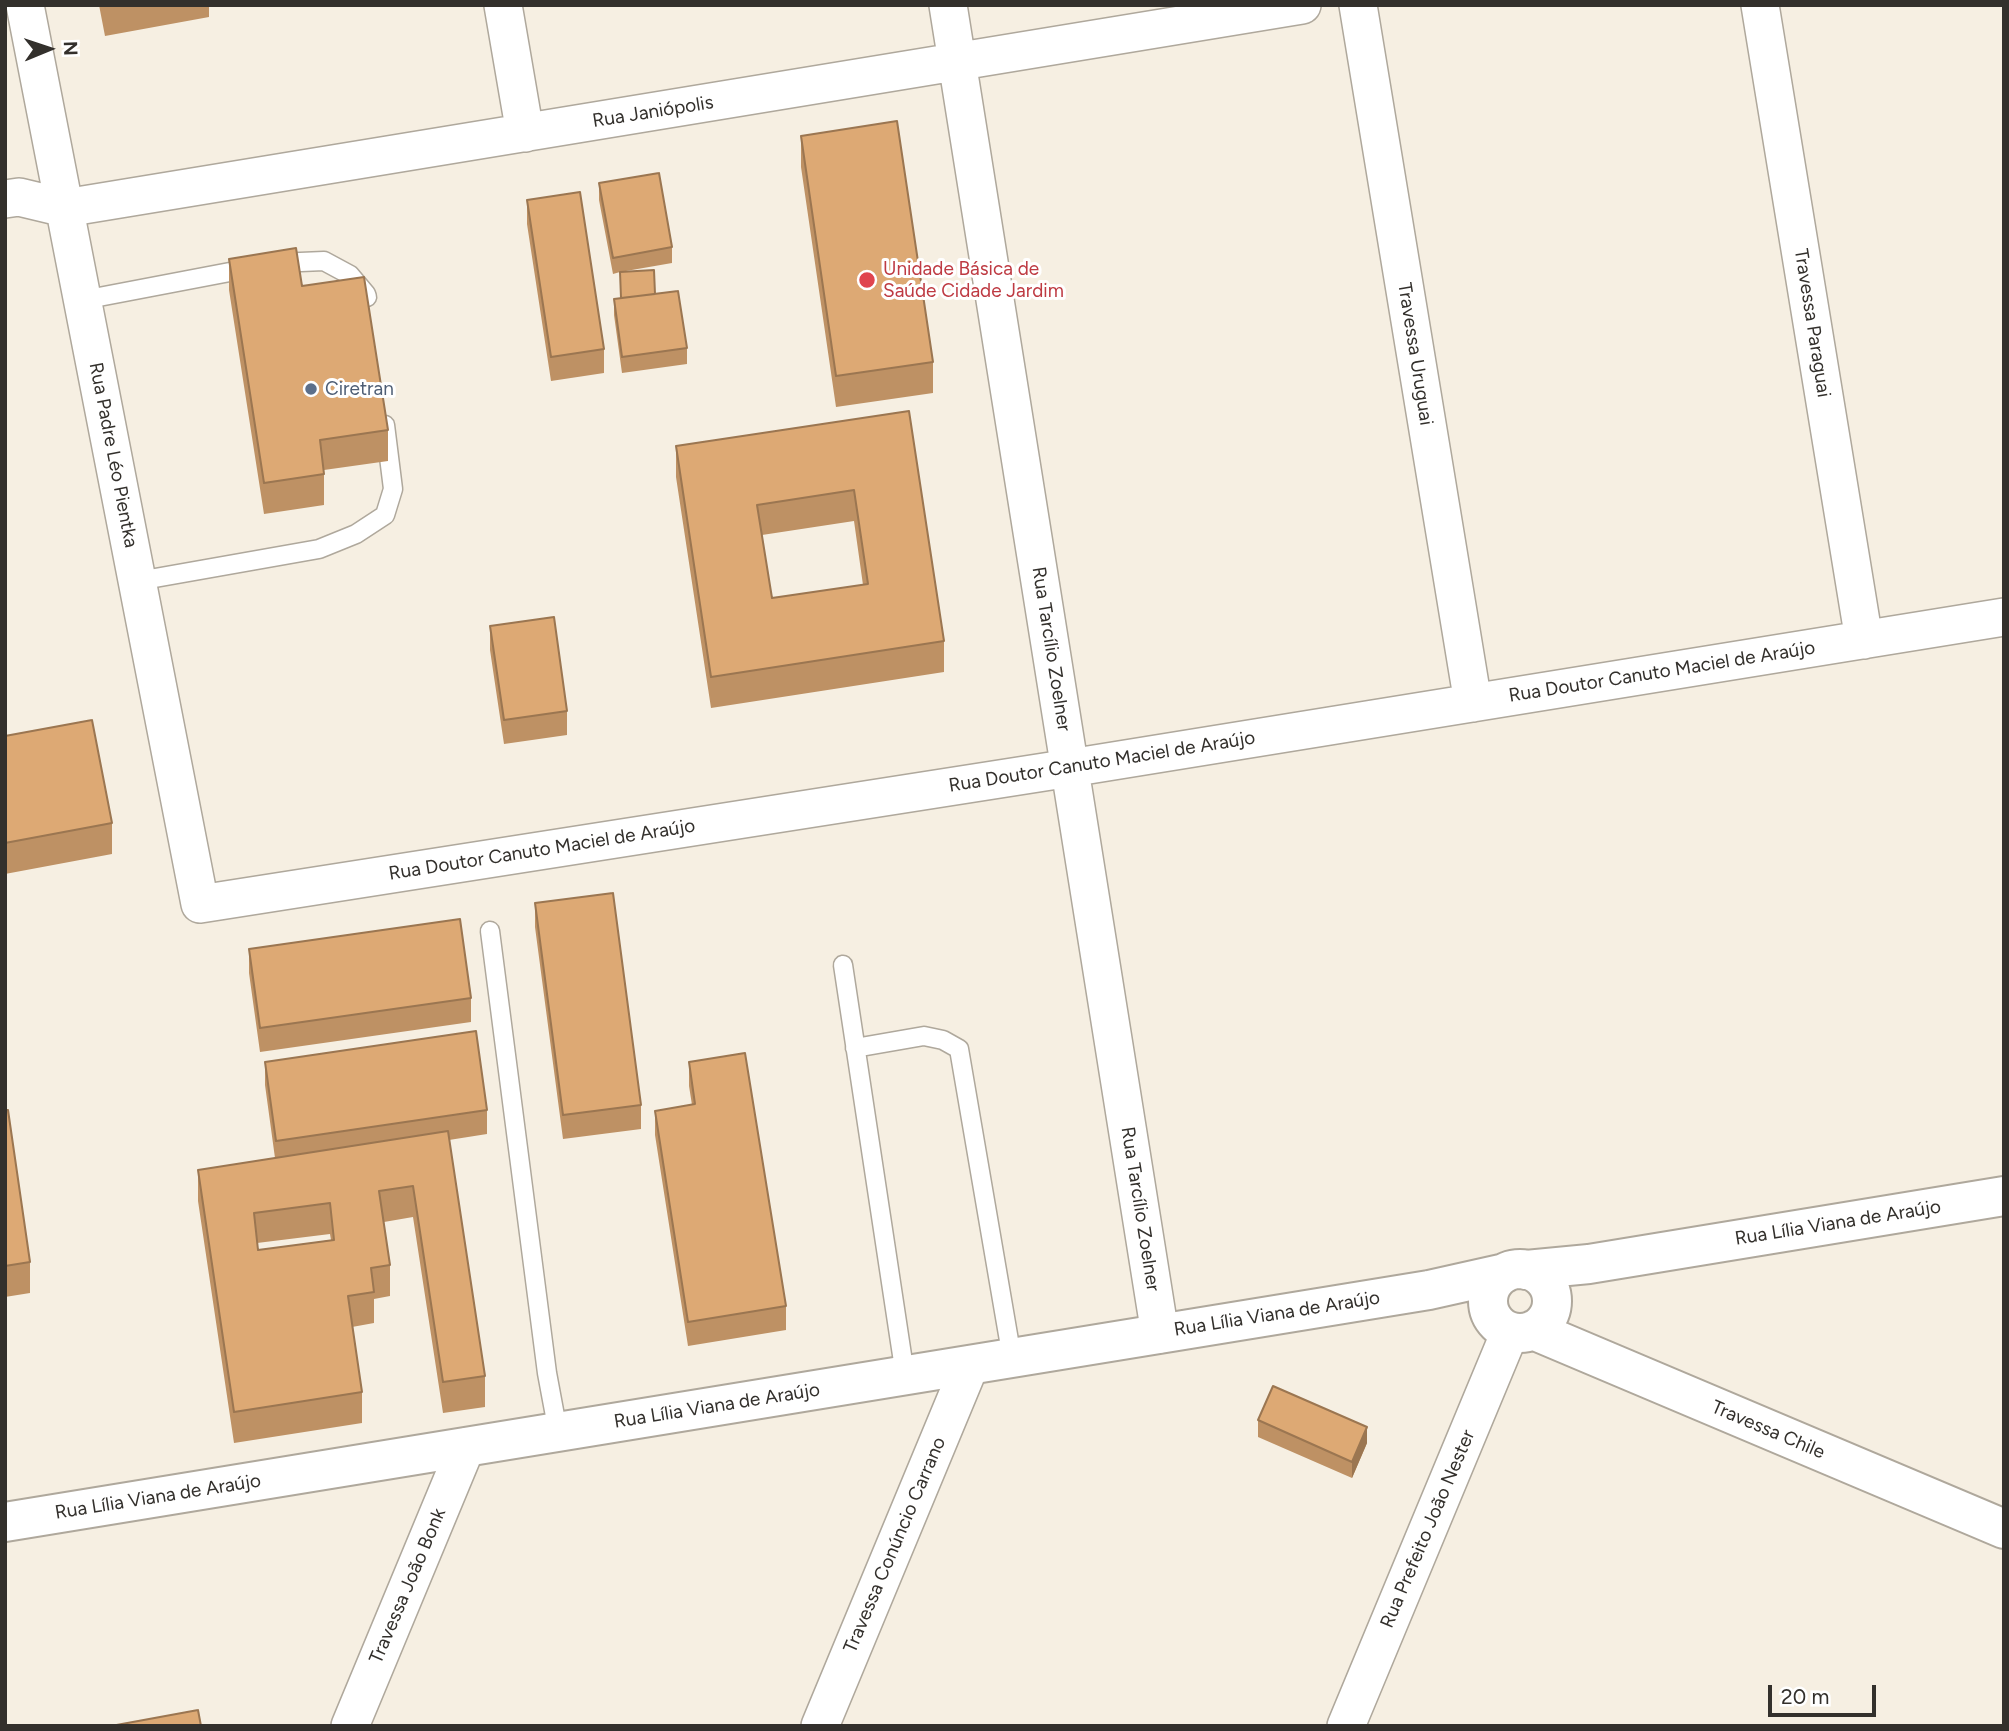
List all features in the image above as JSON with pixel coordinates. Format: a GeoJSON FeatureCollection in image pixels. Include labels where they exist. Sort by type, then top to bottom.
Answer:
{"type":"FeatureCollection","features":[{"type":"Feature","properties":{"kind":"street","name":"Rua Padre Léo Pientka"},"geometry":{"type":"LineString","coordinates":[[25,5],[201,904]]}},
{"type":"Feature","properties":{"kind":"street"},"geometry":{"type":"LineString","coordinates":[[503,5],[525,133]]}},
{"type":"Feature","properties":{"kind":"street","name":"Rua Tarcílio Zoelner"},"geometry":{"type":"LineString","coordinates":[[948,5],[1160,1334]]}},
{"type":"Feature","properties":{"kind":"street","name":"Rua Janiópolis"},"geometry":{"type":"LineString","coordinates":[[5,199],[19,197],[65,208],[1302,5]]}},
{"type":"Feature","properties":{"kind":"street","name":"Travessa Uruguai"},"geometry":{"type":"LineString","coordinates":[[1358,5],[1473,703]]}},
{"type":"Feature","properties":{"kind":"street","name":"Travessa Paraguai"},"geometry":{"type":"LineString","coordinates":[[1760,5],[1864,640]]}},
{"type":"Feature","properties":{"kind":"street","name":"Rua Doutor Canuto Maciel de Araújo"},"geometry":{"type":"LineString","coordinates":[[201,904],[1070,768],[2004,617]]}},
{"type":"Feature","properties":{"kind":"street","name":"Rua Lília Viana de Araújo"},"geometry":{"type":"LineString","coordinates":[[5,1522],[1429,1290],[1517,1282],[1588,1264],[2004,1196]]}},
{"type":"Feature","properties":{"kind":"street"},"geometry":{"type":"LineString","coordinates":[[1517,1282],[1552,1296],[1548,1316],[1542,1325],[1522,1331],[1501,1326],[1489,1309],[1517,1282]]}},
{"type":"Feature","properties":{"kind":"street","name":"Travessa Chile"},"geometry":{"type":"LineString","coordinates":[[1522,1331],[2004,1529]]}},
{"type":"Feature","properties":{"kind":"street","name":"Rua Prefeito João Nester"},"geometry":{"type":"LineString","coordinates":[[1346,1726],[1522,1331]]}},
{"type":"Feature","properties":{"kind":"street","name":"Travessa Conúncio Carrano"},"geometry":{"type":"LineString","coordinates":[[820,1726],[970,1365]]}},
{"type":"Feature","properties":{"kind":"street","name":"Travessa João Bonk"},"geometry":{"type":"LineString","coordinates":[[350,1726],[466,1447]]}},
{"type":"Feature","properties":{"kind":"lane"},"geometry":{"type":"LineString","coordinates":[[83,300],[277,263],[324,261],[350,275],[366,294],[370,320]]}},
{"type":"Feature","properties":{"kind":"lane"},"geometry":{"type":"LineString","coordinates":[[138,581],[319,549],[356,534],[385,515],[394,489],[383,411]]}},
{"type":"Feature","properties":{"kind":"lane"},"geometry":{"type":"LineString","coordinates":[[490,930],[545,1359],[558,1432]]}},
{"type":"Feature","properties":{"kind":"lane"},"geometry":{"type":"LineString","coordinates":[[843,965],[905,1375]]}},
{"type":"Feature","properties":{"kind":"lane"},"geometry":{"type":"LineString","coordinates":[[855,1048],[924,1036],[943,1040],[959,1049],[1012,1358]]}},
{"type":"Feature","properties":{"kind":"building","name":"Unidade Básica de Saúde Cidade Jardim"},"geometry":{"type":"Polygon","coordinates":[[[897,121],[933,362],[836,376],[801,136],[897,121]]]}},
{"type":"Feature","properties":{"kind":"building"},"geometry":{"type":"Polygon","coordinates":[[[659,173],[672,247],[613,258],[599,183],[659,173]]]}},
{"type":"Feature","properties":{"kind":"building"},"geometry":{"type":"Polygon","coordinates":[[[580,192],[604,349],[551,357],[527,200],[580,192]]]}},
{"type":"Feature","properties":{"kind":"building","name":"Ciretran"},"geometry":{"type":"Polygon","coordinates":[[[296,248],[302,286],[364,277],[388,430],[320,440],[324,474],[264,483],[229,259],[296,248]]]}},
{"type":"Feature","properties":{"kind":"building"},"geometry":{"type":"Polygon","coordinates":[[[654,270],[655,294],[621,298],[620,272],[654,270]]]}},
{"type":"Feature","properties":{"kind":"building"},"geometry":{"type":"Polygon","coordinates":[[[678,291],[687,348],[622,357],[614,299],[678,291]]]}},
{"type":"Feature","properties":{"kind":"building"},"geometry":{"type":"Polygon","coordinates":[[[909,411],[944,641],[711,677],[676,446],[909,411]],[[854,490],[757,505],[772,598],[868,584],[854,490]]]}},
{"type":"Feature","properties":{"kind":"building"},"geometry":{"type":"Polygon","coordinates":[[[554,617],[567,711],[504,720],[490,626],[554,617]]]}},
{"type":"Feature","properties":{"kind":"building"},"geometry":{"type":"Polygon","coordinates":[[[92,720],[112,823],[5,843],[5,736],[92,720]]]}},
{"type":"Feature","properties":{"kind":"building"},"geometry":{"type":"Polygon","coordinates":[[[613,893],[641,1105],[563,1115],[535,903],[613,893]]]}},
{"type":"Feature","properties":{"kind":"building"},"geometry":{"type":"Polygon","coordinates":[[[460,919],[471,998],[260,1028],[249,949],[460,919]]]}},
{"type":"Feature","properties":{"kind":"building"},"geometry":{"type":"Polygon","coordinates":[[[476,1031],[487,1110],[276,1141],[265,1062],[476,1031]]]}},
{"type":"Feature","properties":{"kind":"building"},"geometry":{"type":"Polygon","coordinates":[[[745,1053],[786,1306],[688,1322],[655,1111],[695,1104],[689,1062],[745,1053]]]}},
{"type":"Feature","properties":{"kind":"building"},"geometry":{"type":"Polygon","coordinates":[[[5,1110],[8,1110],[30,1262],[5,1266],[5,1110]]]}},
{"type":"Feature","properties":{"kind":"building"},"geometry":{"type":"Polygon","coordinates":[[[448,1131],[485,1376],[443,1382],[413,1186],[379,1191],[390,1265],[371,1268],[374,1292],[348,1296],[362,1392],[234,1412],[198,1170],[448,1131]],[[330,1203],[254,1213],[258,1250],[334,1240],[330,1203]]]}},
{"type":"Feature","properties":{"kind":"building"},"geometry":{"type":"Polygon","coordinates":[[[1273,1386],[1367,1427],[1352,1462],[1258,1420],[1273,1386]]]}},
{"type":"Feature","properties":{"kind":"building"},"geometry":{"type":"Polygon","coordinates":[[[198,1710],[201,1726],[111,1726],[198,1710]]]}},
{"type":"Feature","properties":{"kind":"place","name":"Unidade Básica de Saúde Cidade Jardim"},"geometry":{"type":"Point","coordinates":[867,280]}},
{"type":"Feature","properties":{"kind":"place","name":"Ciretran"},"geometry":{"type":"Point","coordinates":[311,389]}}]}
